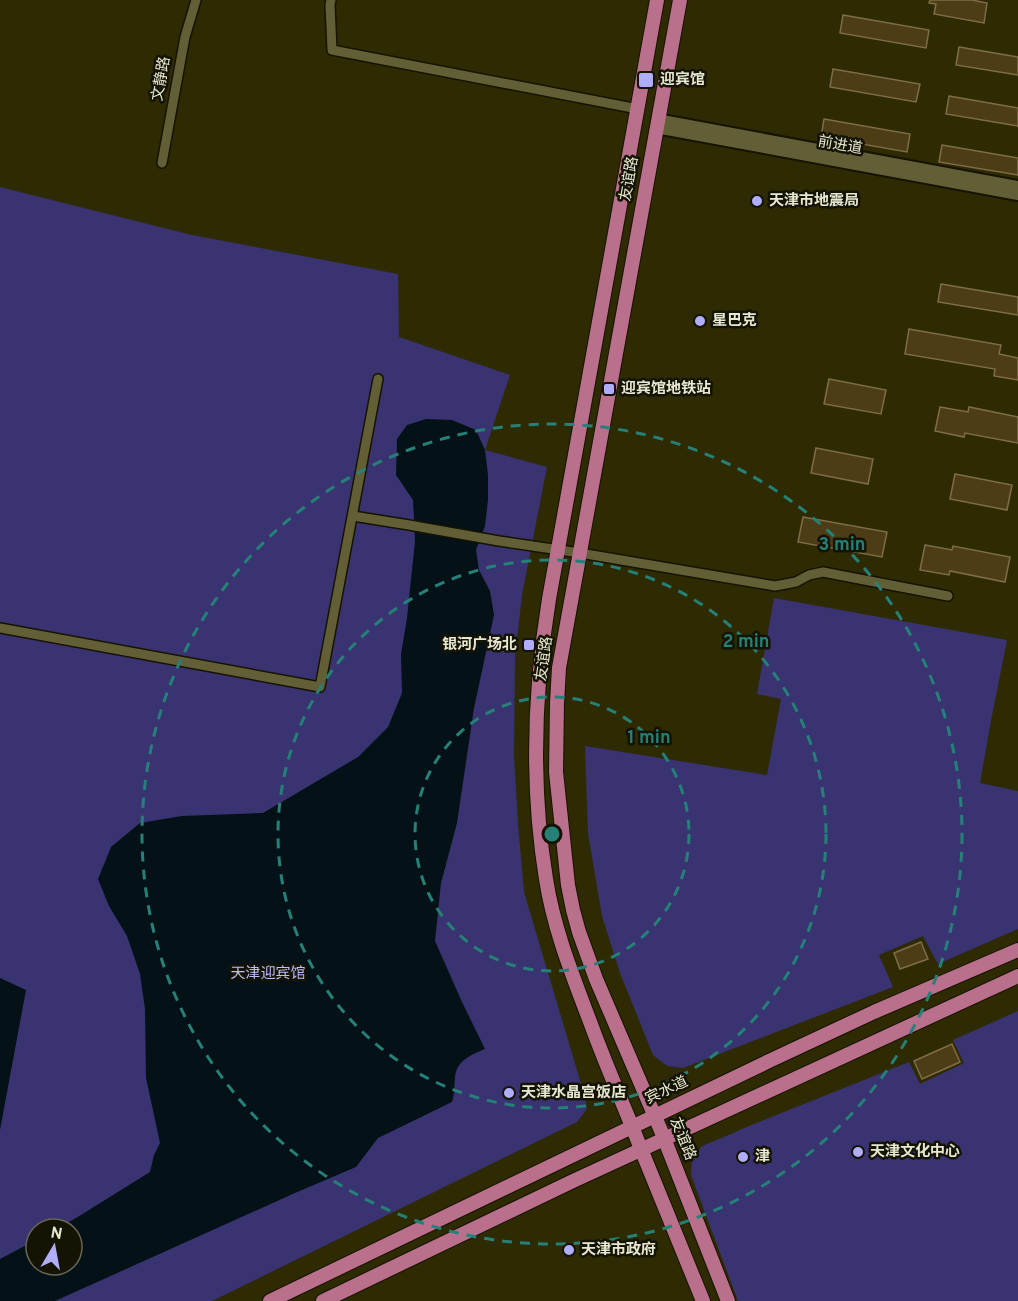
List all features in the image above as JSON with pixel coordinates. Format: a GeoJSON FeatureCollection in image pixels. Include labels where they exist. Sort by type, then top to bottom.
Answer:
{"type":"FeatureCollection","features":[{"type":"Feature","properties":{"kind":"main road","name":"友谊路"},"geometry":{"type":"LineString","coordinates":[[657,0],[541,646],[536,759],[546,879],[553,915],[563,948],[607,1068],[703,1301]]}},
{"type":"Feature","properties":{"kind":"main road","name":"友谊路"},"geometry":{"type":"LineString","coordinates":[[680,0],[560,668],[556,772],[568,885],[579,932],[596,979],[664,1139],[728,1301]]}},
{"type":"Feature","properties":{"kind":"main road","name":"宾水道"},"geometry":{"type":"LineString","coordinates":[[270,1301],[874,1012],[1018,950]]}},
{"type":"Feature","properties":{"kind":"main road"},"geometry":{"type":"LineString","coordinates":[[322,1301],[642,1149],[1018,976]]}},
{"type":"Feature","properties":{"kind":"street","name":"文静路"},"geometry":{"type":"LineString","coordinates":[[162,163],[184,37],[196,0]]}},
{"type":"Feature","properties":{"kind":"street"},"geometry":{"type":"LineString","coordinates":[[330,0],[332,50],[638,109]]}},
{"type":"Feature","properties":{"kind":"street","name":"前进道"},"geometry":{"type":"LineString","coordinates":[[657,124],[1018,186]]}},
{"type":"Feature","properties":{"kind":"street","name":"前进道"},"geometry":{"type":"LineString","coordinates":[[657,124],[1018,195]]}},
{"type":"Feature","properties":{"kind":"street"},"geometry":{"type":"LineString","coordinates":[[0,628],[320,687],[378,379]]}},
{"type":"Feature","properties":{"kind":"street"},"geometry":{"type":"LineString","coordinates":[[353,516],[775,586],[796,582],[809,575],[823,572],[948,596]]}},
{"type":"Feature","properties":{"kind":"green space","name":"天津迎宾馆"},"geometry":{"type":"Polygon","coordinates":[[[0,187],[192,235],[398,274],[399,337],[510,375],[485,450],[547,467],[522,595],[515,657],[514,755],[518,825],[524,892],[587,1109],[577,1122],[212,1301],[0,1301],[0,187]]]}},
{"type":"Feature","properties":{"kind":"green space"},"geometry":{"type":"Polygon","coordinates":[[[774,598],[1007,640],[980,783],[1018,791],[1018,929],[938,964],[923,936],[879,955],[893,987],[683,1068],[667,1066],[653,1055],[620,973],[602,916],[588,833],[585,746],[767,775],[781,699],[757,694],[774,598]]]}},
{"type":"Feature","properties":{"kind":"green space","name":"天津文化中心"},"geometry":{"type":"Polygon","coordinates":[[[1018,1011],[1018,1301],[738,1301],[691,1175],[692,1159],[702,1146],[909,1062],[920,1084],[964,1063],[953,1040],[1018,1011]]]}},
{"type":"Feature","properties":{"kind":"shaded area"},"geometry":{"type":"Polygon","coordinates":[[[426,419],[452,420],[476,430],[485,450],[488,500],[485,526],[476,550],[479,570],[490,591],[494,615],[474,708],[457,823],[441,883],[435,941],[485,1049],[466,1059],[459,1066],[456,1071],[452,1102],[378,1138],[356,1167],[55,1301],[0,1301],[0,1259],[24,1246],[24,1277],[84,1277],[84,1217],[78,1217],[150,1172],[160,1143],[146,1078],[145,1009],[140,974],[127,936],[109,906],[98,879],[111,847],[140,823],[182,816],[263,813],[358,757],[388,727],[402,693],[401,654],[415,541],[413,500],[396,475],[397,439],[407,425],[426,419]]]}},
{"type":"Feature","properties":{"kind":"shaded area"},"geometry":{"type":"Polygon","coordinates":[[[0,978],[26,990],[0,1130],[0,978]]]}},
{"type":"Feature","properties":{"kind":"building"},"geometry":{"type":"Polygon","coordinates":[[[930,0],[972,0],[987,3],[984,23],[934,14],[936,4],[929,3],[930,0]]]}},
{"type":"Feature","properties":{"kind":"building"},"geometry":{"type":"Polygon","coordinates":[[[843,15],[929,30],[926,48],[840,33],[843,15]]]}},
{"type":"Feature","properties":{"kind":"building"},"geometry":{"type":"Polygon","coordinates":[[[959,47],[1018,57],[1018,75],[956,65],[959,47]]]}},
{"type":"Feature","properties":{"kind":"building"},"geometry":{"type":"Polygon","coordinates":[[[833,69],[920,84],[916,102],[830,87],[833,69]]]}},
{"type":"Feature","properties":{"kind":"building"},"geometry":{"type":"Polygon","coordinates":[[[949,96],[1018,108],[1018,126],[946,114],[949,96]]]}},
{"type":"Feature","properties":{"kind":"building"},"geometry":{"type":"Polygon","coordinates":[[[824,119],[910,134],[907,152],[821,137],[824,119]]]}},
{"type":"Feature","properties":{"kind":"building"},"geometry":{"type":"Polygon","coordinates":[[[942,145],[1018,158],[1018,175],[939,162],[942,145]]]}},
{"type":"Feature","properties":{"kind":"building"},"geometry":{"type":"Polygon","coordinates":[[[941,284],[1018,297],[1018,315],[938,302],[941,284]]]}},
{"type":"Feature","properties":{"kind":"building"},"geometry":{"type":"Polygon","coordinates":[[[909,329],[1001,345],[999,354],[1018,358],[1018,380],[994,376],[995,369],[905,354],[909,329]]]}},
{"type":"Feature","properties":{"kind":"building"},"geometry":{"type":"Polygon","coordinates":[[[829,379],[886,390],[881,414],[824,404],[829,379]]]}},
{"type":"Feature","properties":{"kind":"building"},"geometry":{"type":"Polygon","coordinates":[[[940,407],[968,412],[969,407],[1018,417],[1018,443],[965,433],[964,437],[935,431],[940,407]]]}},
{"type":"Feature","properties":{"kind":"building"},"geometry":{"type":"Polygon","coordinates":[[[816,448],[873,459],[868,484],[811,473],[816,448]]]}},
{"type":"Feature","properties":{"kind":"building"},"geometry":{"type":"Polygon","coordinates":[[[955,474],[1012,485],[1007,510],[950,499],[955,474]]]}},
{"type":"Feature","properties":{"kind":"building"},"geometry":{"type":"Polygon","coordinates":[[[803,517],[887,532],[882,557],[798,542],[803,517]]]}},
{"type":"Feature","properties":{"kind":"building"},"geometry":{"type":"Polygon","coordinates":[[[925,545],[952,550],[953,546],[1010,557],[1005,582],[950,571],[949,575],[920,570],[925,545]]]}},
{"type":"Feature","properties":{"kind":"building"},"geometry":{"type":"Polygon","coordinates":[[[921,942],[928,959],[900,969],[894,953],[921,942]]]}},
{"type":"Feature","properties":{"kind":"building"},"geometry":{"type":"Polygon","coordinates":[[[952,1044],[960,1062],[922,1079],[914,1061],[952,1044]]]}},
{"type":"Feature","properties":{"kind":"place","name":"迎宾馆"},"geometry":{"type":"Point","coordinates":[646,80]}},
{"type":"Feature","properties":{"kind":"place","name":"天津市地震局"},"geometry":{"type":"Point","coordinates":[757,201]}},
{"type":"Feature","properties":{"kind":"place","name":"星巴克"},"geometry":{"type":"Point","coordinates":[700,321]}},
{"type":"Feature","properties":{"kind":"place","name":"迎宾馆地铁站"},"geometry":{"type":"Point","coordinates":[609,389]}},
{"type":"Feature","properties":{"kind":"place","name":"银河广场北"},"geometry":{"type":"Point","coordinates":[529,645]}},
{"type":"Feature","properties":{"kind":"place","name":"天津水晶宫饭店"},"geometry":{"type":"Point","coordinates":[509,1093]}},
{"type":"Feature","properties":{"kind":"place","name":"天津文化中心"},"geometry":{"type":"Point","coordinates":[858,1152]}},
{"type":"Feature","properties":{"kind":"place","name":"津"},"geometry":{"type":"Point","coordinates":[743,1157]}},
{"type":"Feature","properties":{"kind":"place","name":"天津市政府"},"geometry":{"type":"Point","coordinates":[569,1250]}}]}
